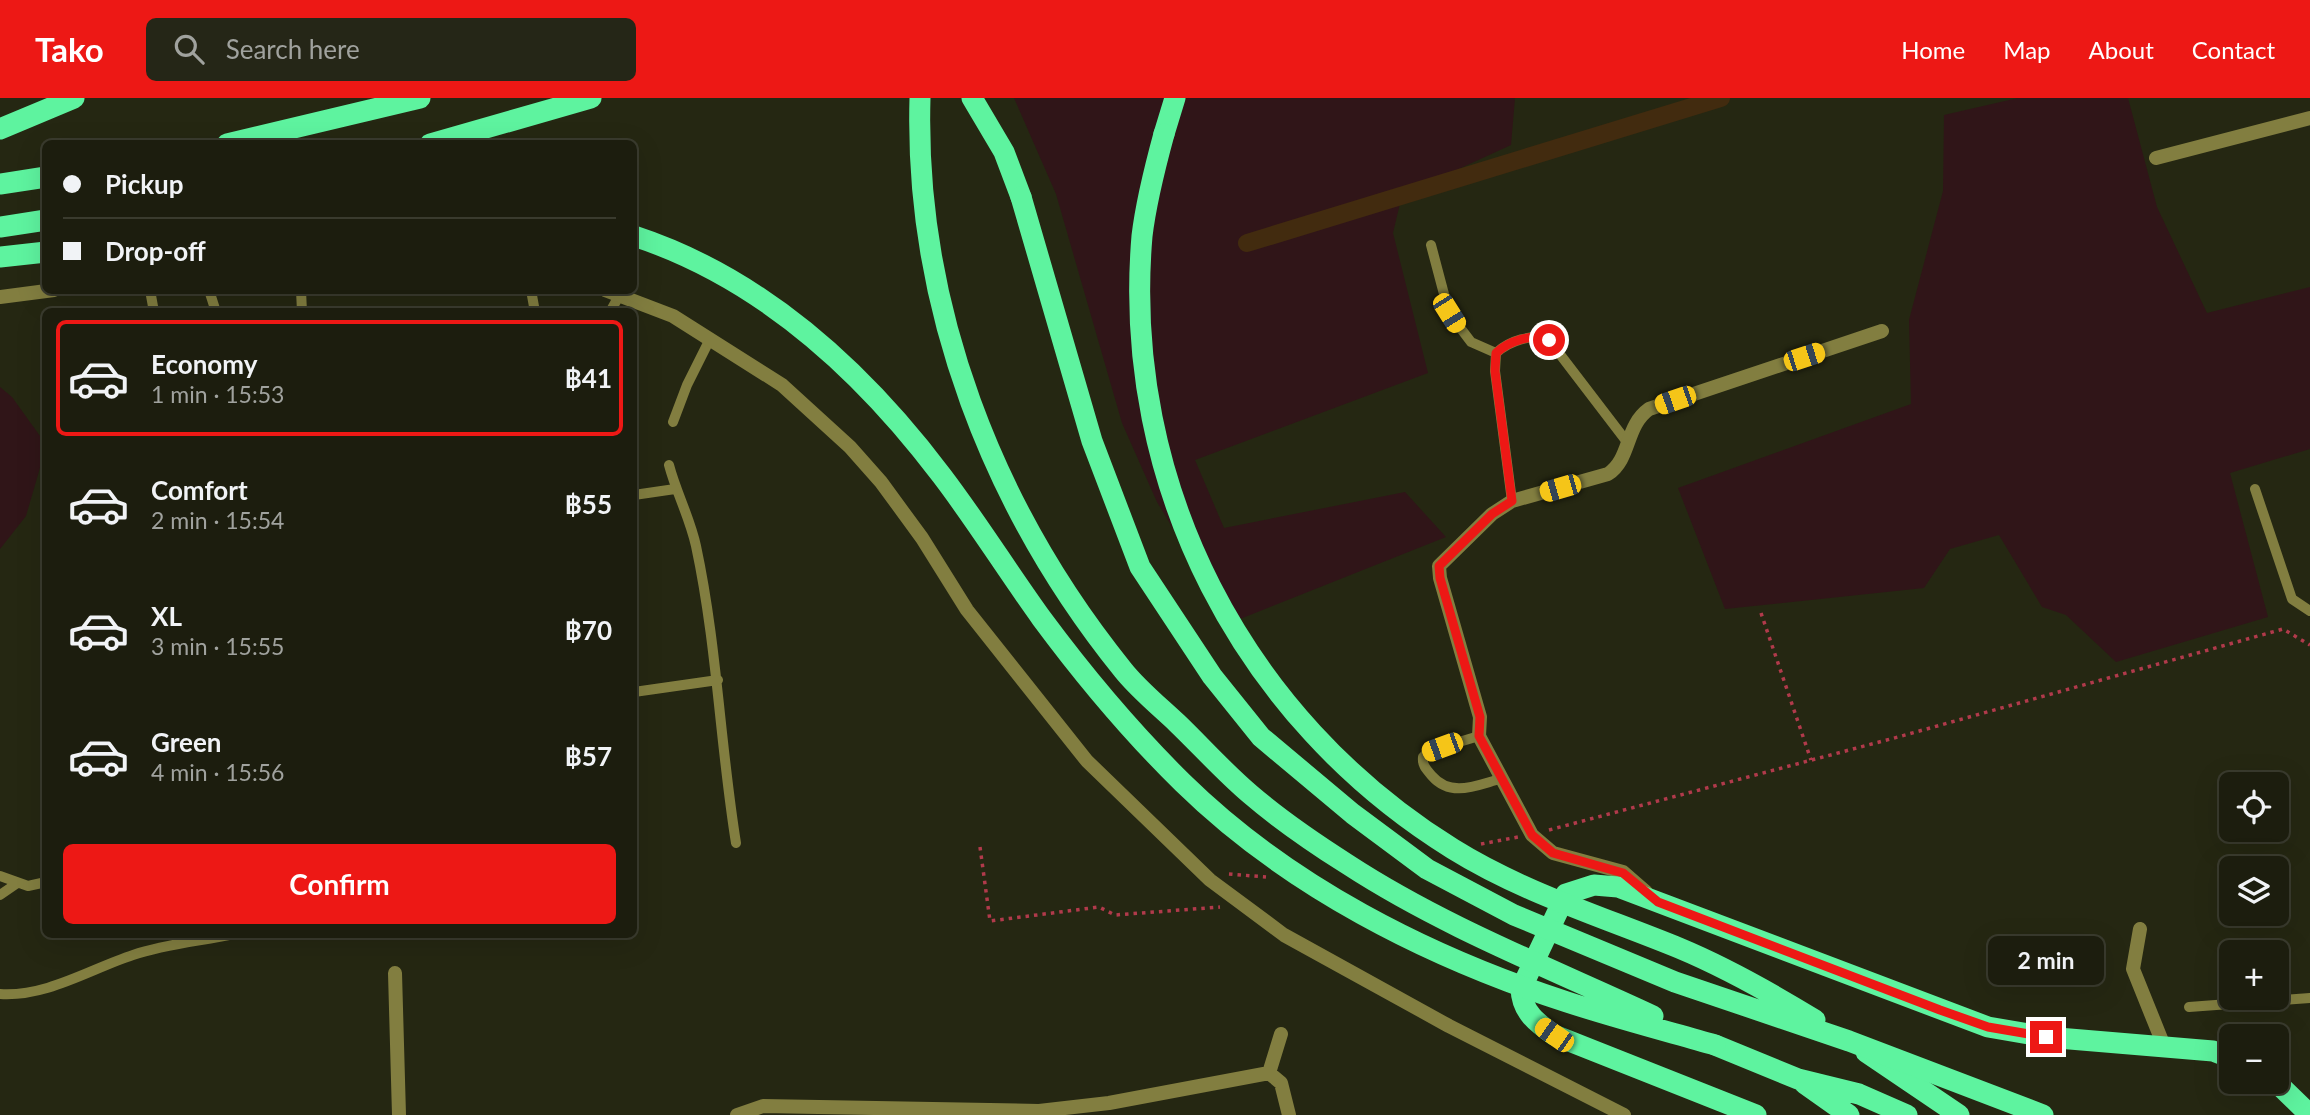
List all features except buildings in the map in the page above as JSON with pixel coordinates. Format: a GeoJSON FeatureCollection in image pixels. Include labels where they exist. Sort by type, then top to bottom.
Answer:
{"type":"FeatureCollection","features":[{"type":"Feature","properties":{"kind":"highway"},"geometry":{"type":"LineString","coordinates":[[0,129],[74,98]]}},
{"type":"Feature","properties":{"kind":"highway"},"geometry":{"type":"LineString","coordinates":[[244,140],[420,98]]}},
{"type":"Feature","properties":{"kind":"highway"},"geometry":{"type":"LineString","coordinates":[[444,140],[591,98]]}},
{"type":"Feature","properties":{"kind":"highway"},"geometry":{"type":"LineString","coordinates":[[920,98],[920,180],[925,232],[946,330],[969,400],[998,468],[1052,569],[1124,671],[1250,794],[1347,864],[1443,919],[1715,1045],[1798,1079],[1859,1094],[1907,1115]]}},
{"type":"Feature","properties":{"kind":"highway"},"geometry":{"type":"LineString","coordinates":[[972,98],[1003,152],[1021,197],[1092,442],[1140,567],[1212,676],[1261,737],[1353,814],[1427,869],[1514,915],[1675,982],[1849,1041],[2043,1115]]}},
{"type":"Feature","properties":{"kind":"highway"},"geometry":{"type":"LineString","coordinates":[[1175,98],[1151,183],[1143,234],[1140,286],[1149,391],[1175,505],[1202,570],[1249,655],[1281,699],[1352,775],[1398,813],[1455,850],[1518,883],[1721,967],[1849,1041],[1959,1115]]}},
{"type":"Feature","properties":{"kind":"highway"},"geometry":{"type":"LineString","coordinates":[[0,184],[42,178]]}},
{"type":"Feature","properties":{"kind":"highway"},"geometry":{"type":"LineString","coordinates":[[0,227],[42,221]]}},
{"type":"Feature","properties":{"kind":"highway"},"geometry":{"type":"LineString","coordinates":[[637,237],[734,281],[781,311],[827,348],[882,405],[942,476],[1091,683],[1186,786],[1240,832],[1300,876],[1429,948],[1567,1002],[1715,1045]]}},
{"type":"Feature","properties":{"kind":"highway"},"geometry":{"type":"LineString","coordinates":[[0,257],[42,252]]}},
{"type":"Feature","properties":{"kind":"highway"},"geometry":{"type":"LineString","coordinates":[[1756,1115],[1554,1035],[1536,1022],[1522,1003],[1521,989],[1566,894],[1594,885],[1618,887],[1988,1027],[2046,1037],[2164,1046],[2219,1053]]}},
{"type":"Feature","properties":{"kind":"highway"},"geometry":{"type":"LineString","coordinates":[[1798,1079],[1849,1115]]}},
{"type":"Feature","properties":{"kind":"highway"},"geometry":{"type":"LineString","coordinates":[[2289,1093],[2308,1109]]}},
{"type":"Feature","properties":{"kind":"street"},"geometry":{"type":"LineString","coordinates":[[2156,158],[2310,118]]}},
{"type":"Feature","properties":{"kind":"street"},"geometry":{"type":"LineString","coordinates":[[0,298],[42,292]]}},
{"type":"Feature","properties":{"kind":"street"},"geometry":{"type":"LineString","coordinates":[[615,294],[673,316],[782,385],[850,447],[881,482],[922,538],[967,610],[1087,761],[1210,880],[1284,935],[1360,978],[1624,1115]]}},
{"type":"Feature","properties":{"kind":"street"},"geometry":{"type":"LineString","coordinates":[[1658,902],[1623,873],[1553,853],[1532,835],[1479,736],[1480,717],[1440,578],[1439,566],[1492,514],[1512,501],[1608,474],[1618,467],[1637,418],[1648,409],[1882,331]]}},
{"type":"Feature","properties":{"kind":"street"},"geometry":{"type":"LineString","coordinates":[[2140,929],[2133,969],[2164,1046]]}},
{"type":"Feature","properties":{"kind":"street"},"geometry":{"type":"LineString","coordinates":[[395,972],[399,1115]]}},
{"type":"Feature","properties":{"kind":"street"},"geometry":{"type":"LineString","coordinates":[[1269,1073],[1281,1034]]}},
{"type":"Feature","properties":{"kind":"street"},"geometry":{"type":"LineString","coordinates":[[737,1115],[763,1106],[849,1112],[1039,1111],[1109,1103],[1269,1073]]}},
{"type":"Feature","properties":{"kind":"street"},"geometry":{"type":"LineString","coordinates":[[1269,1073],[1281,1083],[1289,1115]]}},
{"type":"Feature","properties":{"kind":"lane"},"geometry":{"type":"LineString","coordinates":[[1431,246],[1449,313],[1471,342],[1496,353]]}},
{"type":"Feature","properties":{"kind":"lane"},"geometry":{"type":"LineString","coordinates":[[1512,501],[1495,371],[1496,353],[1504,346],[1539,336],[1549,340],[1627,442]]}},
{"type":"Feature","properties":{"kind":"lane"},"geometry":{"type":"LineString","coordinates":[[673,422],[687,384],[710,340]]}},
{"type":"Feature","properties":{"kind":"lane"},"geometry":{"type":"LineString","coordinates":[[669,465],[695,544],[718,681],[723,764],[736,843]]}},
{"type":"Feature","properties":{"kind":"lane"},"geometry":{"type":"LineString","coordinates":[[637,495],[675,489]]}},
{"type":"Feature","properties":{"kind":"lane"},"geometry":{"type":"LineString","coordinates":[[2255,489],[2292,599],[2310,611]]}},
{"type":"Feature","properties":{"kind":"lane"},"geometry":{"type":"LineString","coordinates":[[637,692],[718,681]]}},
{"type":"Feature","properties":{"kind":"lane"},"geometry":{"type":"LineString","coordinates":[[1479,736],[1429,751],[1423,757],[1424,767],[1439,783],[1452,789],[1500,779]]}},
{"type":"Feature","properties":{"kind":"lane"},"geometry":{"type":"LineString","coordinates":[[0,876],[27,886],[42,883]]}},
{"type":"Feature","properties":{"kind":"lane"},"geometry":{"type":"LineString","coordinates":[[0,895],[16,884]]}},
{"type":"Feature","properties":{"kind":"lane"},"geometry":{"type":"LineString","coordinates":[[0,994],[13,995],[59,985],[134,954],[214,938]]}},
{"type":"Feature","properties":{"kind":"lane"},"geometry":{"type":"LineString","coordinates":[[2189,1007],[2310,998]]}},
{"type":"Feature","properties":{"kind":"path"},"geometry":{"type":"LineString","coordinates":[[1760,613],[1811,760]]}},
{"type":"Feature","properties":{"kind":"path"},"geometry":{"type":"LineString","coordinates":[[1532,835],[2283,629],[2310,645]]}},
{"type":"Feature","properties":{"kind":"path"},"geometry":{"type":"LineString","coordinates":[[980,847],[990,921],[1099,907],[1115,915],[1243,905]]}},
{"type":"Feature","properties":{"kind":"shaded area"},"geometry":{"type":"Polygon","coordinates":[[[1014,98],[1515,98],[1511,145],[1402,195],[1393,233],[1428,373],[1195,460],[1224,528],[1405,492],[1446,537],[1230,623],[1157,502],[1122,423],[1056,194],[1014,98]]]}},
{"type":"Feature","properties":{"kind":"shaded area"},"geometry":{"type":"Polygon","coordinates":[[[2018,98],[2128,98],[2157,207],[2207,313],[2310,287],[2310,449],[2230,473],[2268,617],[2116,662],[2066,615],[2042,607],[1999,535],[1950,549],[1924,588],[1725,609],[1678,488],[1911,404],[1909,320],[1943,191],[1944,115],[2018,98]]]}},
{"type":"Feature","properties":{"kind":"shaded area"},"geometry":{"type":"Polygon","coordinates":[[[0,387],[12,397],[42,439],[42,461],[26,516],[0,549],[0,387]]]}},
{"type":"Feature","properties":{"kind":"waterway"},"geometry":{"type":"LineString","coordinates":[[1247,243],[1721,98]]}},
{"type":"Feature","properties":{"kind":"route"},"geometry":{"type":"LineString","coordinates":[[1549,340],[1539,336],[1525,339],[1504,346],[1496,353],[1495,371],[1512,501],[1492,514],[1439,566],[1440,578],[1480,717],[1479,736],[1521,819],[1532,835],[1553,853],[1623,873],[1658,902],[1988,1027],[2046,1037]]}}]}
